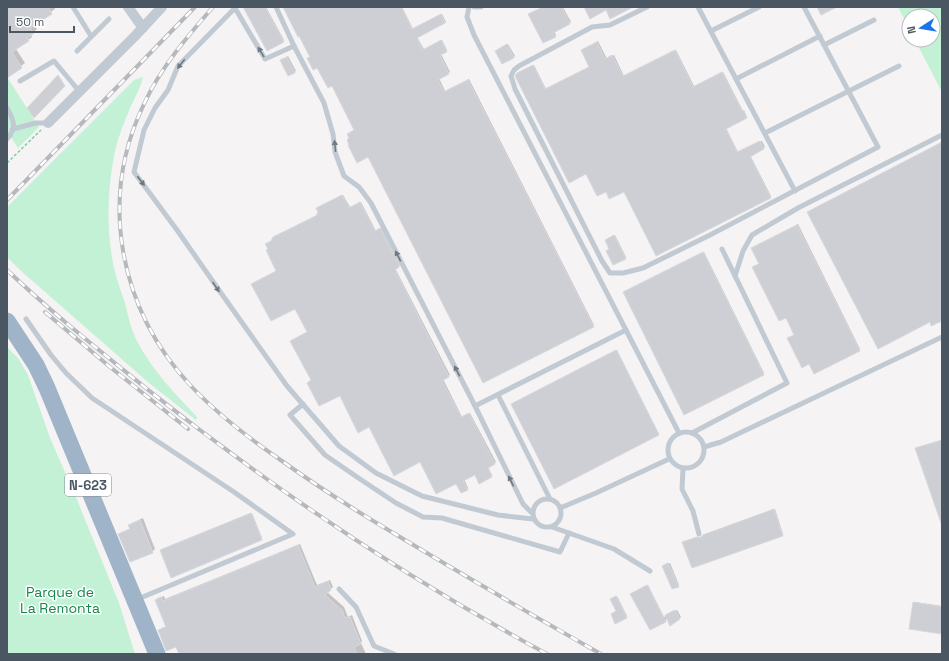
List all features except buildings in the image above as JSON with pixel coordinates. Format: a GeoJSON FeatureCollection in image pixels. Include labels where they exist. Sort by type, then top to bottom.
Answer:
{"type":"FeatureCollection","features":[{"type":"Feature","properties":{"kind":"highway","name":"N-623"},"geometry":{"type":"LineString","coordinates":[[7,321],[36,365],[81,467],[157,654]]}},
{"type":"Feature","properties":{"kind":"street"},"geometry":{"type":"LineString","coordinates":[[128,7],[143,28]]}},
{"type":"Feature","properties":{"kind":"street"},"geometry":{"type":"LineString","coordinates":[[48,123],[162,7]]}},
{"type":"Feature","properties":{"kind":"lane"},"geometry":{"type":"LineString","coordinates":[[73,7],[91,36]]}},
{"type":"Feature","properties":{"kind":"lane"},"geometry":{"type":"LineString","coordinates":[[276,7],[294,46],[324,103],[333,134],[335,152],[344,176],[359,188],[371,203],[475,406],[523,504],[533,516],[536,523],[541,527],[552,527],[557,524],[560,519],[560,508],[550,499],[498,395]]}},
{"type":"Feature","properties":{"kind":"lane"},"geometry":{"type":"LineString","coordinates":[[469,7],[467,17],[474,35],[679,433]]}},
{"type":"Feature","properties":{"kind":"lane"},"geometry":{"type":"LineString","coordinates":[[474,7],[481,7]]}},
{"type":"Feature","properties":{"kind":"lane"},"geometry":{"type":"LineString","coordinates":[[647,7],[610,25],[592,27],[519,66],[510,76],[515,89],[610,274],[623,273],[643,268],[796,191],[878,147],[804,7]]}},
{"type":"Feature","properties":{"kind":"lane"},"geometry":{"type":"LineString","coordinates":[[698,7],[796,191]]}},
{"type":"Feature","properties":{"kind":"lane"},"geometry":{"type":"LineString","coordinates":[[711,31],[759,7]]}},
{"type":"Feature","properties":{"kind":"lane"},"geometry":{"type":"LineString","coordinates":[[294,46],[265,59],[235,8],[178,66],[168,90],[155,108],[144,130],[134,172],[177,230],[287,386],[339,446],[376,473],[422,496],[498,515],[533,516]]}},
{"type":"Feature","properties":{"kind":"lane"},"geometry":{"type":"LineString","coordinates":[[77,50],[109,19]]}},
{"type":"Feature","properties":{"kind":"lane"},"geometry":{"type":"LineString","coordinates":[[824,44],[874,20]]}},
{"type":"Feature","properties":{"kind":"lane"},"geometry":{"type":"LineString","coordinates":[[736,79],[820,36]]}},
{"type":"Feature","properties":{"kind":"lane"},"geometry":{"type":"LineString","coordinates":[[20,81],[54,61],[79,91]]}},
{"type":"Feature","properties":{"kind":"lane"},"geometry":{"type":"LineString","coordinates":[[765,133],[899,66]]}},
{"type":"Feature","properties":{"kind":"lane"},"geometry":{"type":"LineString","coordinates":[[7,108],[13,118],[12,134],[7,139]]}},
{"type":"Feature","properties":{"kind":"lane"},"geometry":{"type":"LineString","coordinates":[[13,128],[36,123],[48,123]]}},
{"type":"Feature","properties":{"kind":"lane"},"geometry":{"type":"LineString","coordinates":[[735,276],[743,251],[752,234],[817,198],[942,135]]}},
{"type":"Feature","properties":{"kind":"lane"},"geometry":{"type":"LineString","coordinates":[[692,433],[702,441],[704,446],[702,460],[695,467],[683,469],[676,466],[669,459],[668,446],[672,438],[679,433],[692,433],[787,383],[722,249]]}},
{"type":"Feature","properties":{"kind":"lane"},"geometry":{"type":"LineString","coordinates":[[26,320],[66,373],[92,398],[234,492],[293,534],[135,601]]}},
{"type":"Feature","properties":{"kind":"lane"},"geometry":{"type":"LineString","coordinates":[[475,406],[626,330]]}},
{"type":"Feature","properties":{"kind":"lane"},"geometry":{"type":"LineString","coordinates":[[704,446],[720,442],[942,337]]}},
{"type":"Feature","properties":{"kind":"lane"},"geometry":{"type":"LineString","coordinates":[[302,404],[290,415],[326,454],[396,503],[423,517],[442,518],[560,552],[569,533]]}},
{"type":"Feature","properties":{"kind":"lane"},"geometry":{"type":"LineString","coordinates":[[560,508],[669,459]]}},
{"type":"Feature","properties":{"kind":"lane"},"geometry":{"type":"LineString","coordinates":[[683,469],[682,489],[693,511],[699,534]]}},
{"type":"Feature","properties":{"kind":"lane"},"geometry":{"type":"LineString","coordinates":[[533,516],[534,508],[537,503],[542,500],[550,499]]}},
{"type":"Feature","properties":{"kind":"lane"},"geometry":{"type":"LineString","coordinates":[[552,527],[614,549],[650,571]]}},
{"type":"Feature","properties":{"kind":"lane"},"geometry":{"type":"LineString","coordinates":[[339,589],[356,607],[374,646],[394,654]]}},
{"type":"Feature","properties":{"kind":"path"},"geometry":{"type":"LineString","coordinates":[[7,164],[48,123]]}},
{"type":"Feature","properties":{"kind":"green space"},"geometry":{"type":"Polygon","coordinates":[[[898,7],[942,7],[942,92],[919,48],[941,48],[941,8],[901,8],[901,13],[898,7]]]}},
{"type":"Feature","properties":{"kind":"green space"},"geometry":{"type":"Polygon","coordinates":[[[7,77],[39,127],[18,148],[7,131],[7,77]]]}},
{"type":"Feature","properties":{"kind":"green space"},"geometry":{"type":"Polygon","coordinates":[[[143,77],[116,146],[112,165],[108,210],[111,254],[116,277],[131,327],[137,341],[157,372],[197,417],[196,420],[149,383],[7,257],[7,207],[134,80],[143,77]]]}},
{"type":"Feature","properties":{"kind":"green space","name":"Parque de La Remonta"},"geometry":{"type":"Polygon","coordinates":[[[7,347],[18,358],[28,375],[50,438],[119,603],[135,654],[7,654],[7,347]]]}},
{"type":"Feature","properties":{"kind":"railway"},"geometry":{"type":"LineString","coordinates":[[7,200],[195,7]]}},
{"type":"Feature","properties":{"kind":"railway"},"geometry":{"type":"LineString","coordinates":[[213,7],[166,65],[151,90],[130,140],[122,177],[120,214],[123,251],[132,287],[146,322],[166,355],[190,385],[211,406],[270,453],[376,523],[601,654]]}},
{"type":"Feature","properties":{"kind":"railway"},"geometry":{"type":"LineString","coordinates":[[7,270],[58,316],[147,389],[194,426],[291,496],[391,563],[494,625],[547,654]]}},
{"type":"Feature","properties":{"kind":"railway"},"geometry":{"type":"LineString","coordinates":[[45,312],[110,367],[188,429]]}}]}
